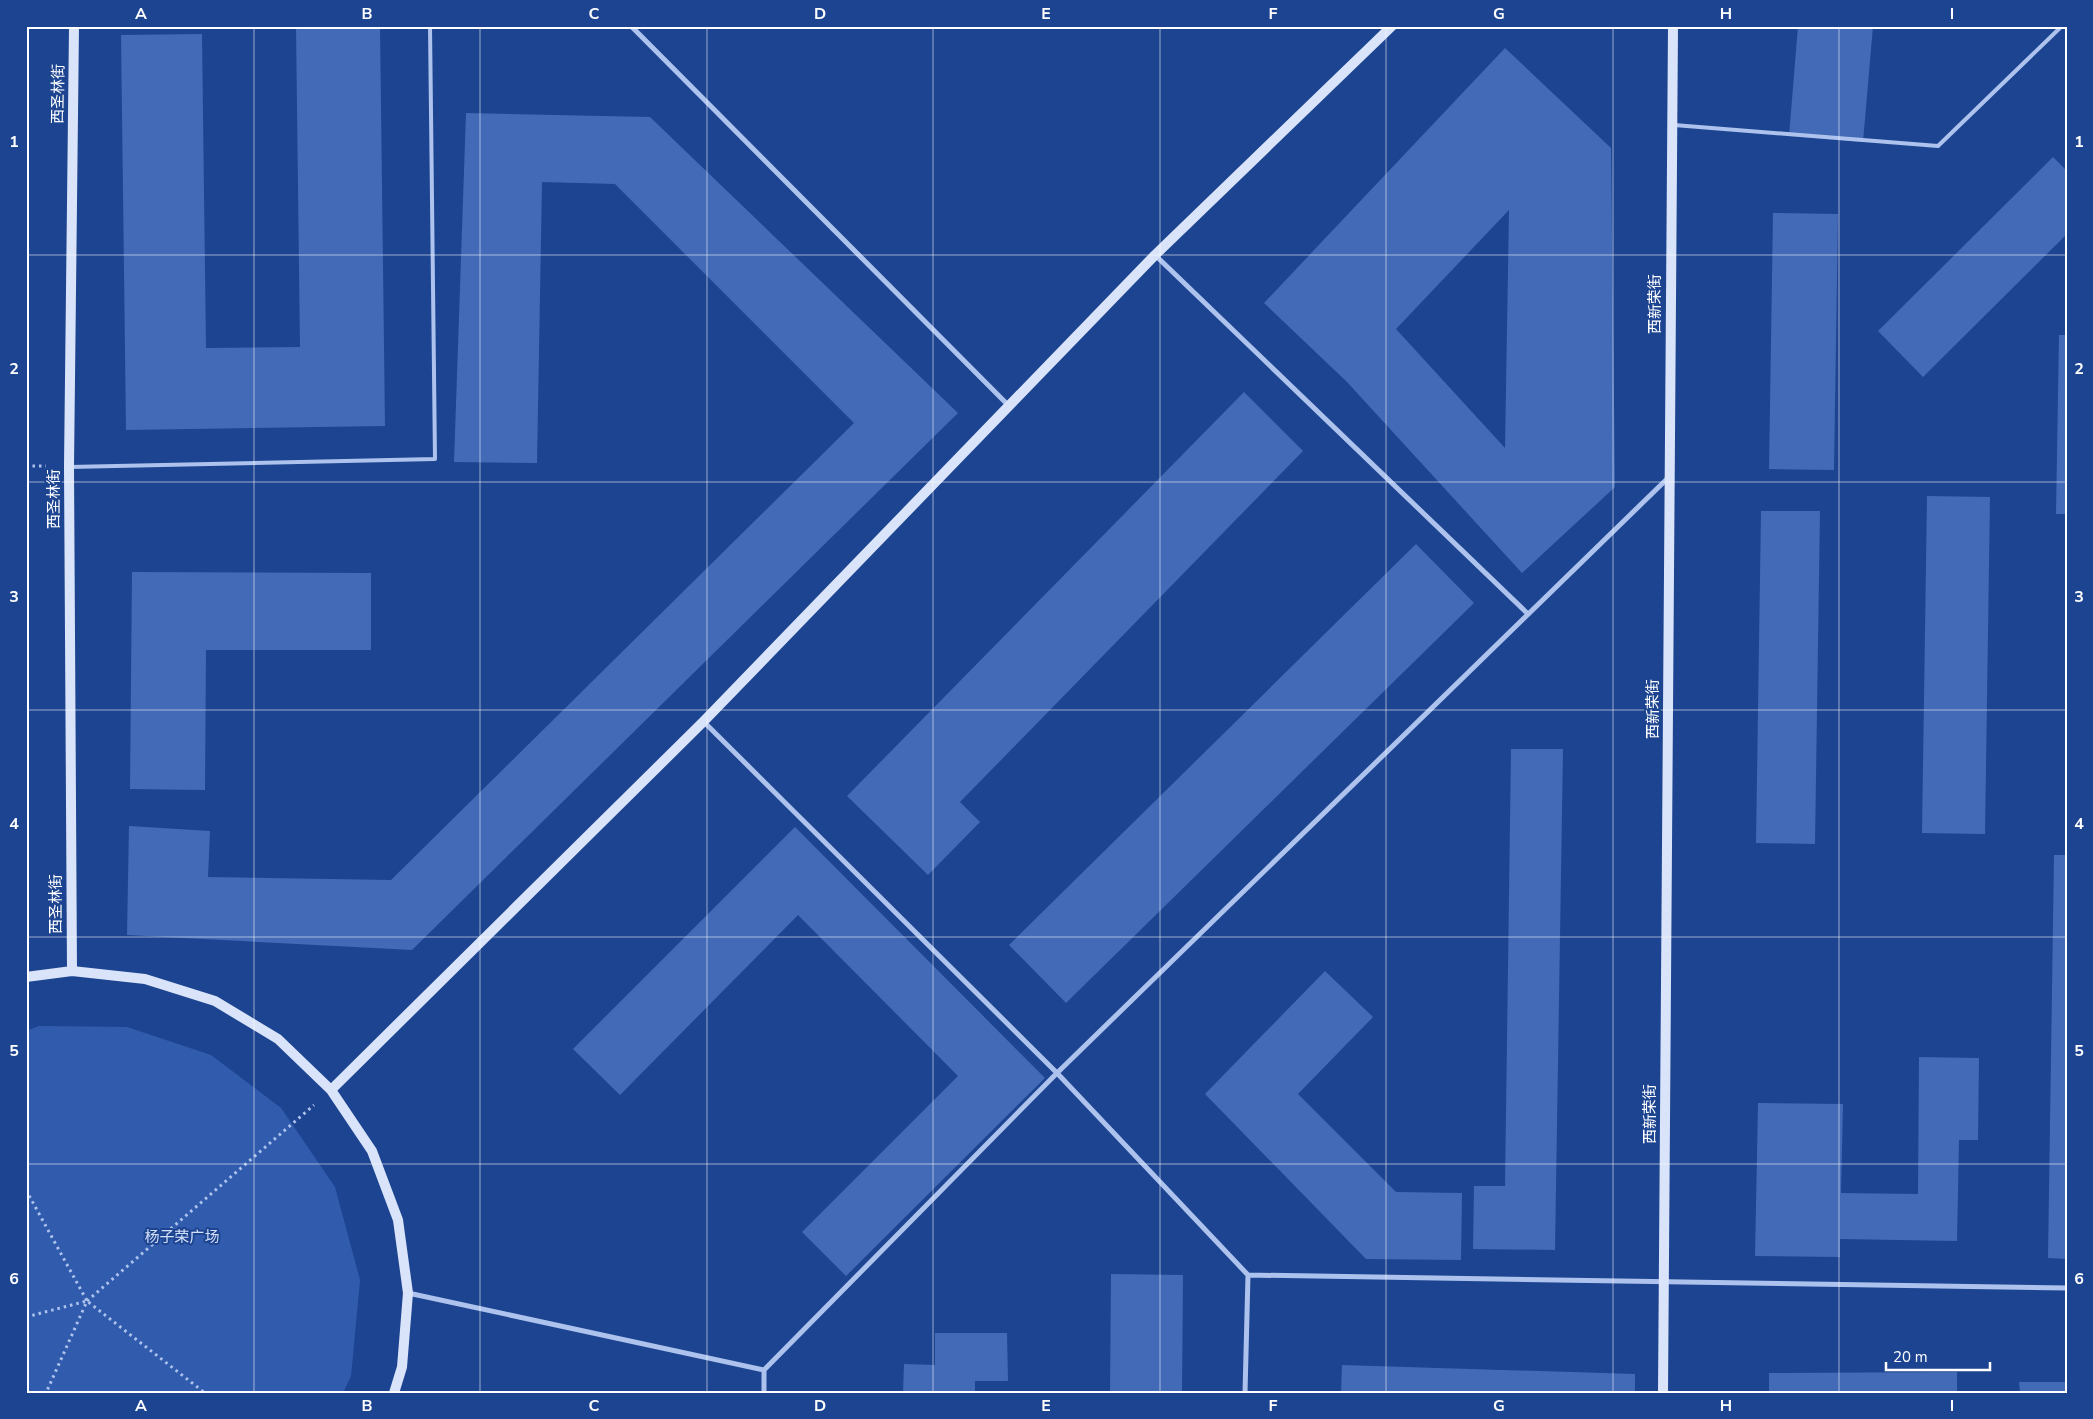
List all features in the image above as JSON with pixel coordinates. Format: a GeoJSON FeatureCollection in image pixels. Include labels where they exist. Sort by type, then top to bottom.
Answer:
{"type":"FeatureCollection","features":[{"type":"Feature","properties":{"kind":"street","name":"西圣林街"},"geometry":{"type":"LineString","coordinates":[[72,971],[69,467],[74,26]]}},
{"type":"Feature","properties":{"kind":"street"},"geometry":{"type":"LineString","coordinates":[[631,26],[1009,406]]}},
{"type":"Feature","properties":{"kind":"street"},"geometry":{"type":"LineString","coordinates":[[331,1090],[703,722],[1155,255],[1392,26]]}},
{"type":"Feature","properties":{"kind":"street","name":"西新荣街"},"geometry":{"type":"LineString","coordinates":[[1663,1393],[1673,26]]}},
{"type":"Feature","properties":{"kind":"street"},"geometry":{"type":"LineString","coordinates":[[1155,255],[1528,614]]}},
{"type":"Feature","properties":{"kind":"street"},"geometry":{"type":"LineString","coordinates":[[764,1393],[764,1370],[1057,1073],[1669,476]]}},
{"type":"Feature","properties":{"kind":"street"},"geometry":{"type":"LineString","coordinates":[[703,722],[1057,1073],[1248,1274],[1245,1393]]}},
{"type":"Feature","properties":{"kind":"street"},"geometry":{"type":"LineString","coordinates":[[26,977],[72,971],[145,978],[215,1002],[278,1039],[331,1090],[372,1151],[398,1220],[408,1293],[402,1367],[394,1393]]}},
{"type":"Feature","properties":{"kind":"street"},"geometry":{"type":"LineString","coordinates":[[1248,1274],[2067,1288]]}},
{"type":"Feature","properties":{"kind":"street"},"geometry":{"type":"LineString","coordinates":[[408,1293],[764,1370]]}},
{"type":"Feature","properties":{"kind":"lane"},"geometry":{"type":"LineString","coordinates":[[69,467],[435,459],[430,26]]}},
{"type":"Feature","properties":{"kind":"lane"},"geometry":{"type":"LineString","coordinates":[[1671,125],[1938,146],[2062,26]]}},
{"type":"Feature","properties":{"kind":"path"},"geometry":{"type":"LineString","coordinates":[[46,1393],[87,1301],[331,1090]]}},
{"type":"Feature","properties":{"kind":"path"},"geometry":{"type":"LineString","coordinates":[[26,1190],[87,1301],[205,1393]]}},
{"type":"Feature","properties":{"kind":"path"},"geometry":{"type":"LineString","coordinates":[[26,1317],[87,1301]]}},
{"type":"Feature","properties":{"kind":"green space","name":"杨子荣广场"},"geometry":{"type":"Polygon","coordinates":[[[39,1026],[127,1027],[211,1055],[281,1108],[335,1187],[360,1280],[351,1376],[343,1393],[26,1393],[26,1031],[39,1026]]]}},
{"type":"Feature","properties":{"kind":"building"},"geometry":{"type":"Polygon","coordinates":[[[296,26],[380,26],[385,426],[126,430],[121,35],[202,34],[206,348],[300,347],[296,26]]]}},
{"type":"Feature","properties":{"kind":"building"},"geometry":{"type":"Polygon","coordinates":[[[1798,26],[1873,26],[1863,142],[1789,136],[1798,26]]]}},
{"type":"Feature","properties":{"kind":"building"},"geometry":{"type":"Polygon","coordinates":[[[1505,48],[1611,148],[1615,487],[1522,573],[1347,382],[1264,303],[1505,48]],[[1509,210],[1396,329],[1505,448],[1509,210]]]}},
{"type":"Feature","properties":{"kind":"building"},"geometry":{"type":"Polygon","coordinates":[[[466,113],[650,117],[958,413],[412,950],[127,935],[129,826],[210,831],[208,877],[391,880],[854,423],[615,184],[542,182],[537,463],[454,462],[466,113]]]}},
{"type":"Feature","properties":{"kind":"building"},"geometry":{"type":"Polygon","coordinates":[[[2053,157],[2067,171],[2067,234],[1923,377],[1878,331],[2053,157]]]}},
{"type":"Feature","properties":{"kind":"building"},"geometry":{"type":"Polygon","coordinates":[[[1773,213],[1838,214],[1834,470],[1769,469],[1773,213]]]}},
{"type":"Feature","properties":{"kind":"building"},"geometry":{"type":"Polygon","coordinates":[[[2059,335],[2067,335],[2067,514],[2056,514],[2059,335]]]}},
{"type":"Feature","properties":{"kind":"building"},"geometry":{"type":"Polygon","coordinates":[[[1244,392],[1303,451],[960,802],[980,822],[928,875],[847,796],[1244,392]]]}},
{"type":"Feature","properties":{"kind":"building"},"geometry":{"type":"Polygon","coordinates":[[[1927,496],[1990,497],[1985,834],[1922,833],[1927,496]]]}},
{"type":"Feature","properties":{"kind":"building"},"geometry":{"type":"Polygon","coordinates":[[[1761,511],[1820,511],[1815,844],[1756,843],[1761,511]]]}},
{"type":"Feature","properties":{"kind":"building"},"geometry":{"type":"Polygon","coordinates":[[[1416,544],[1474,603],[1066,1003],[1009,945],[1416,544]]]}},
{"type":"Feature","properties":{"kind":"building"},"geometry":{"type":"Polygon","coordinates":[[[132,572],[371,573],[371,650],[206,650],[205,790],[130,789],[132,572]]]}},
{"type":"Feature","properties":{"kind":"building"},"geometry":{"type":"Polygon","coordinates":[[[1511,749],[1563,749],[1555,1250],[1473,1249],[1474,1186],[1505,1186],[1511,749]]]}},
{"type":"Feature","properties":{"kind":"building"},"geometry":{"type":"Polygon","coordinates":[[[795,827],[1045,1078],[846,1276],[802,1232],[958,1076],[798,915],[620,1095],[573,1049],[795,827]]]}},
{"type":"Feature","properties":{"kind":"building"},"geometry":{"type":"Polygon","coordinates":[[[2054,855],[2067,855],[2067,1259],[2048,1258],[2054,855]]]}},
{"type":"Feature","properties":{"kind":"building"},"geometry":{"type":"Polygon","coordinates":[[[1325,971],[1373,1017],[1298,1094],[1396,1192],[1462,1193],[1461,1260],[1366,1259],[1205,1094],[1325,971]]]}},
{"type":"Feature","properties":{"kind":"building"},"geometry":{"type":"Polygon","coordinates":[[[1919,1057],[1979,1058],[1978,1140],[1959,1140],[1957,1241],[1840,1239],[1840,1257],[1755,1256],[1758,1103],[1843,1104],[1841,1193],[1918,1194],[1919,1057]]]}},
{"type":"Feature","properties":{"kind":"building"},"geometry":{"type":"Polygon","coordinates":[[[1111,1274],[1183,1275],[1182,1393],[1110,1393],[1111,1274]]]}},
{"type":"Feature","properties":{"kind":"building"},"geometry":{"type":"Polygon","coordinates":[[[935,1333],[1007,1333],[1008,1381],[975,1381],[975,1393],[903,1393],[904,1364],[935,1365],[935,1333]]]}},
{"type":"Feature","properties":{"kind":"building"},"geometry":{"type":"Polygon","coordinates":[[[1342,1365],[1635,1374],[1635,1393],[1341,1393],[1342,1365]]]}},
{"type":"Feature","properties":{"kind":"building"},"geometry":{"type":"Polygon","coordinates":[[[1957,1372],[1957,1393],[1769,1393],[1769,1373],[1957,1372]]]}},
{"type":"Feature","properties":{"kind":"building"},"geometry":{"type":"Polygon","coordinates":[[[2019,1382],[2067,1382],[2067,1393],[2020,1393],[2019,1382]]]}}]}
